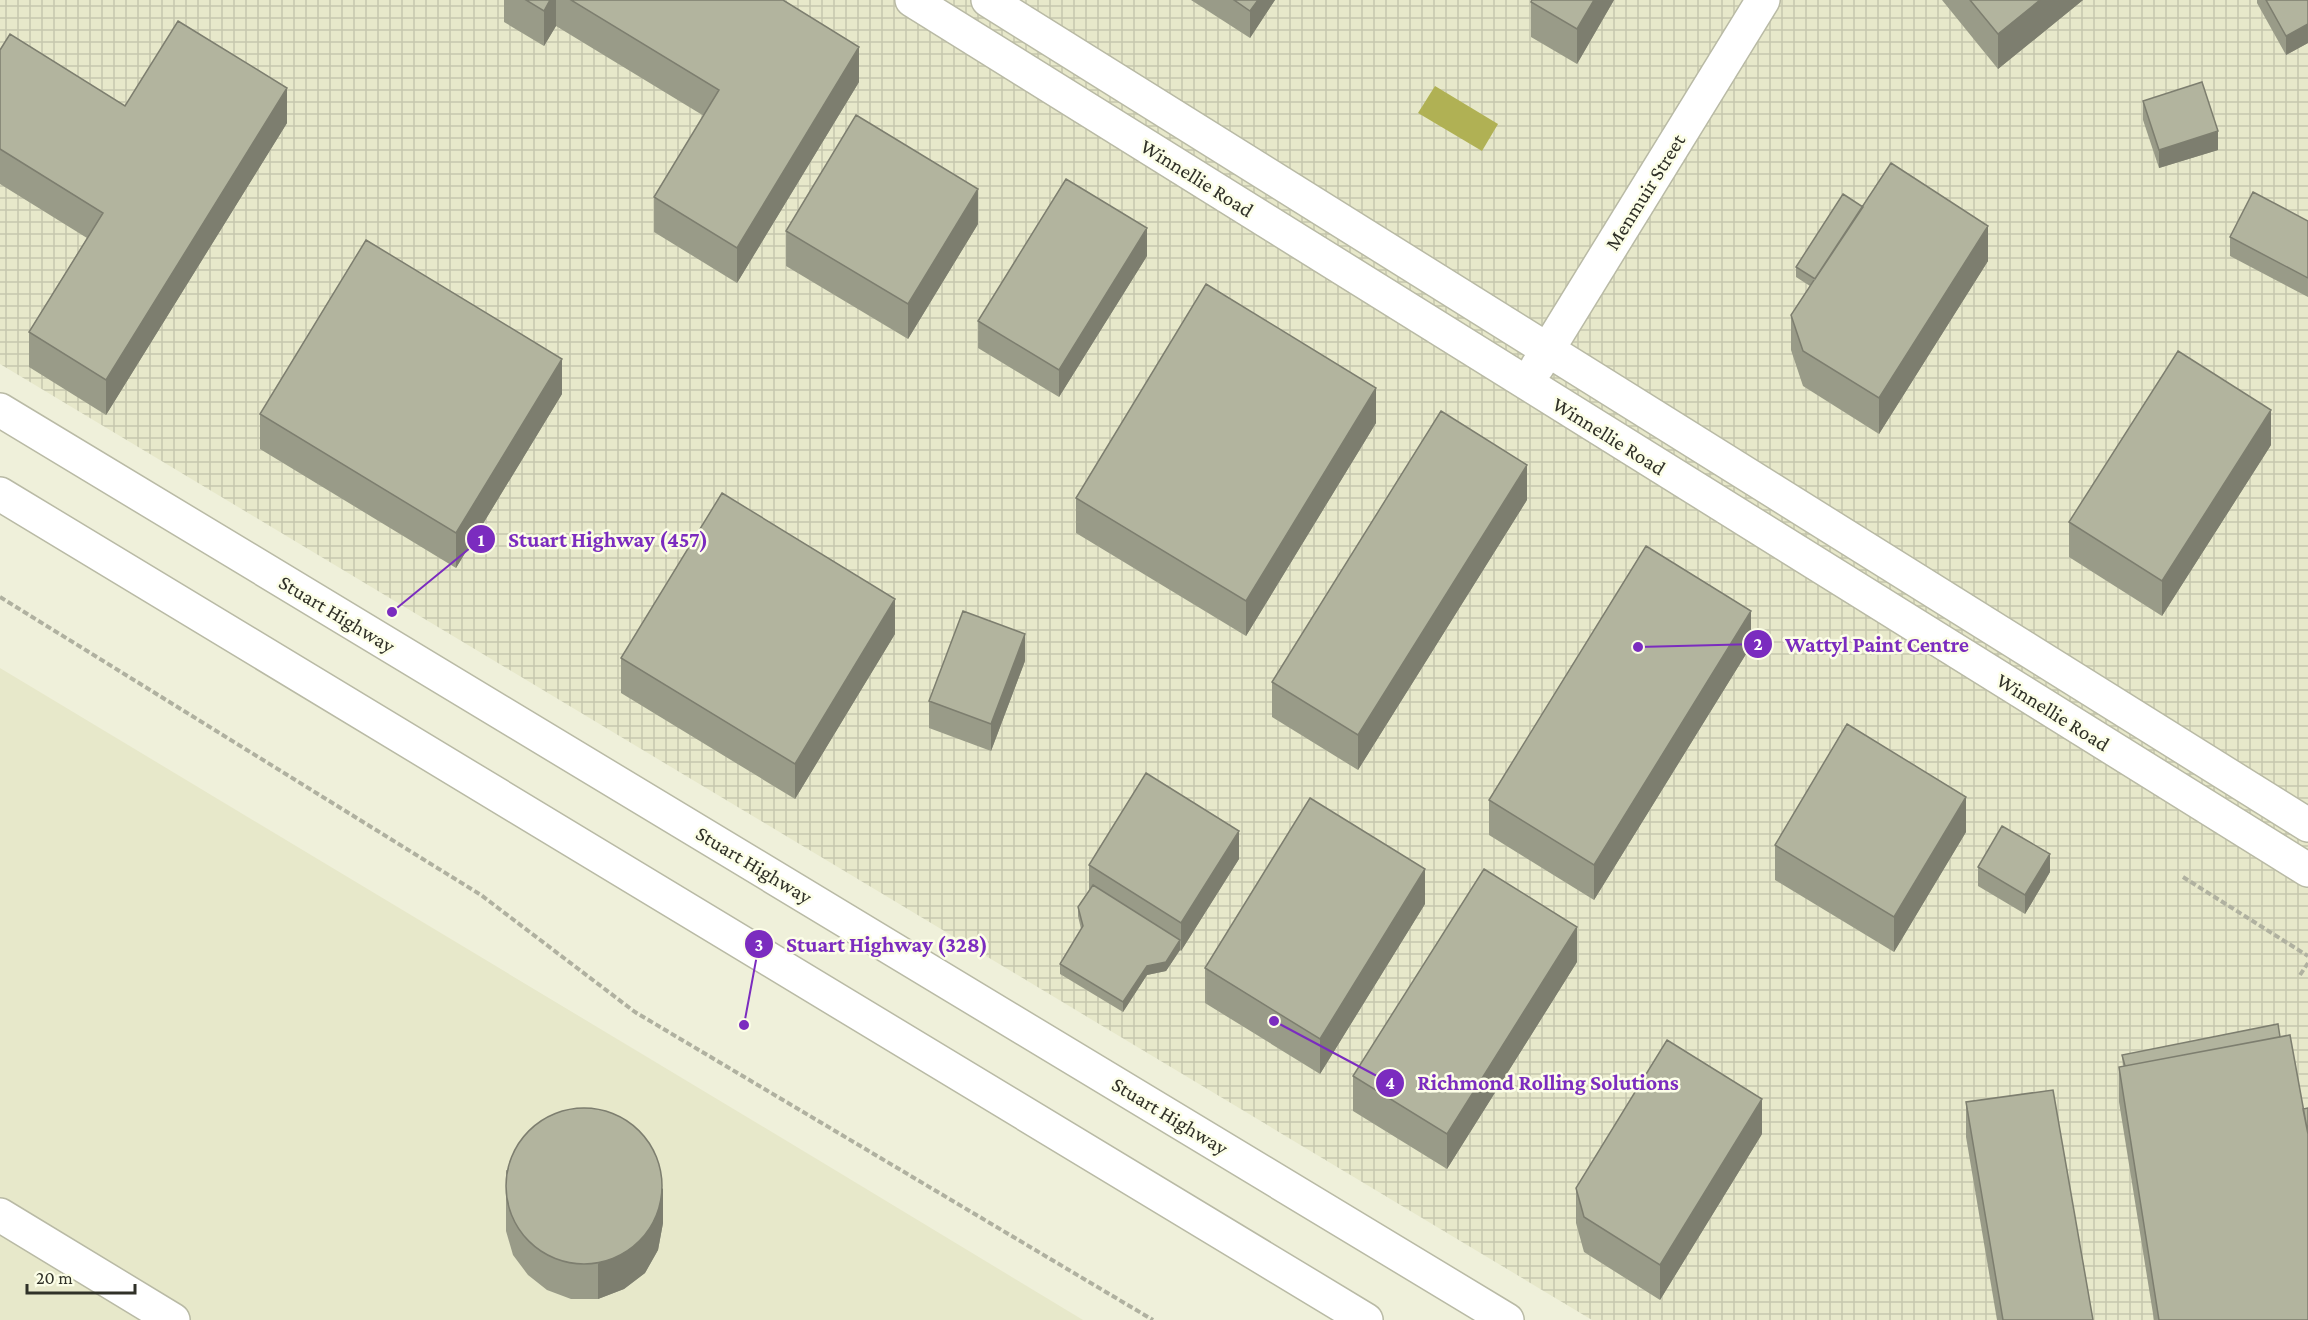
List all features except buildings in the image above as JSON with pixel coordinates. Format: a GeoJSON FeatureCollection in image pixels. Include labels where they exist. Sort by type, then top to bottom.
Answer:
{"type":"FeatureCollection","features":[{"type":"Feature","properties":{"kind":"main road","name":"Winnellie Road"},"geometry":{"type":"LineString","coordinates":[[912,0],[2308,870]]}},
{"type":"Feature","properties":{"kind":"main road","name":"Winnellie Road"},"geometry":{"type":"LineString","coordinates":[[988,0],[2308,825]]}},
{"type":"Feature","properties":{"kind":"main road","name":"Menmuir Street"},"geometry":{"type":"LineString","coordinates":[[1527,384],[1763,0]]}},
{"type":"Feature","properties":{"kind":"main road","name":"Stuart Highway"},"geometry":{"type":"LineString","coordinates":[[0,410],[1507,1320]]}},
{"type":"Feature","properties":{"kind":"main road"},"geometry":{"type":"LineString","coordinates":[[0,494],[1366,1320]]}},
{"type":"Feature","properties":{"kind":"main road"},"geometry":{"type":"LineString","coordinates":[[0,1215],[173,1320]]}},
{"type":"Feature","properties":{"kind":"path"},"geometry":{"type":"LineString","coordinates":[[0,597],[481,895],[635,1012],[1153,1320]]}},
{"type":"Feature","properties":{"kind":"path"},"geometry":{"type":"LineString","coordinates":[[2183,877],[2308,956]]}},
{"type":"Feature","properties":{"kind":"path"},"geometry":{"type":"LineString","coordinates":[[2300,975],[2308,963]]}},
{"type":"Feature","properties":{"kind":"shaded area"},"geometry":{"type":"Polygon","coordinates":[[[0,0],[2308,0],[2308,1320],[1592,1320],[0,364],[0,0]]]}},
{"type":"Feature","properties":{"kind":"shaded area"},"geometry":{"type":"Polygon","coordinates":[[[1435,86],[1498,124],[1482,151],[1418,113],[1435,86]]]}},
{"type":"Feature","properties":{"kind":"shaded area"},"geometry":{"type":"Polygon","coordinates":[[[0,668],[830,1167],[1083,1320],[0,1320],[0,668]]]}},
{"type":"Feature","properties":{"kind":"place","name":"Stuart Highway (457)"},"geometry":{"type":"Point","coordinates":[392,612]}},
{"type":"Feature","properties":{"kind":"place","name":"Wattyl Paint Centre"},"geometry":{"type":"Point","coordinates":[1638,647]}},
{"type":"Feature","properties":{"kind":"place","name":"Richmond Rolling Solutions"},"geometry":{"type":"Point","coordinates":[1274,1021]}},
{"type":"Feature","properties":{"kind":"place","name":"Stuart Highway (328)"},"geometry":{"type":"Point","coordinates":[744,1025]}}]}
